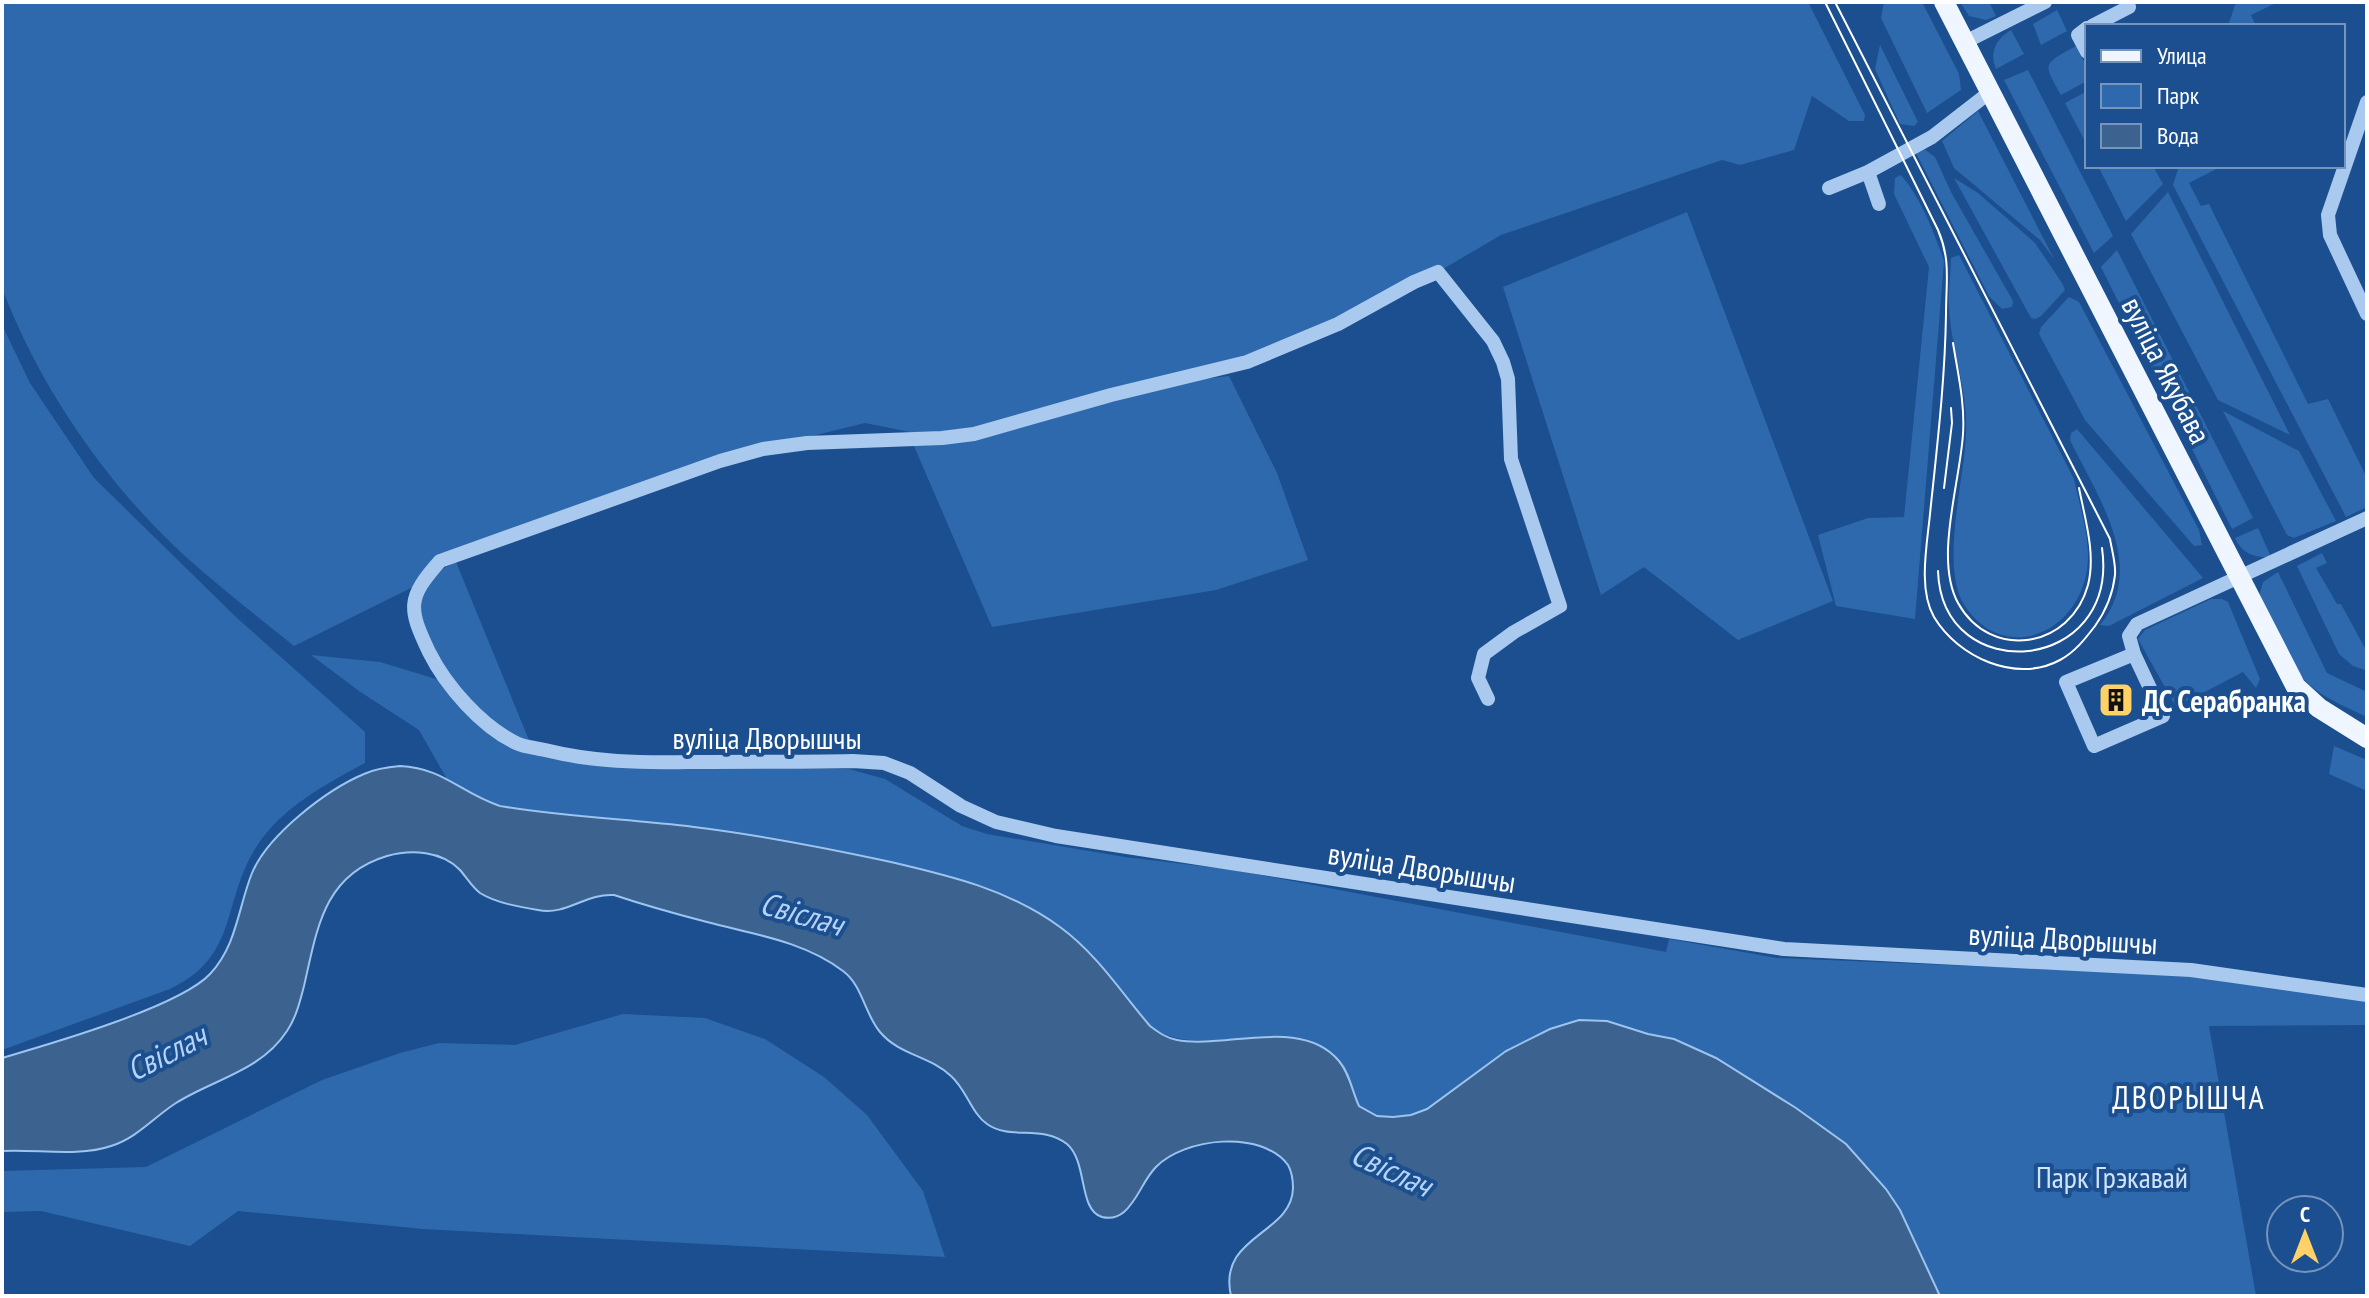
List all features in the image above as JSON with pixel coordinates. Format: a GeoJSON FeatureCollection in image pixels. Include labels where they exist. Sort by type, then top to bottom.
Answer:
{"type":"FeatureCollection","features":[{"type":"Feature","properties":{"kind":"main road","name":"вуліца Якубава"},"geometry":{"type":"LineString","coordinates":[[1944,2],[2296,687],[2319,708],[2367,738]]}},
{"type":"Feature","properties":{"kind":"street"},"geometry":{"type":"LineString","coordinates":[[1965,42],[2045,2]]}},
{"type":"Feature","properties":{"kind":"street"},"geometry":{"type":"LineString","coordinates":[[2095,24],[2129,7],[2126,2]]}},
{"type":"Feature","properties":{"kind":"street"},"geometry":{"type":"LineString","coordinates":[[2085,30],[2078,35],[2085,48]]}},
{"type":"Feature","properties":{"kind":"street"},"geometry":{"type":"LineString","coordinates":[[1829,188],[1868,172],[1932,137],[1990,92]]}},
{"type":"Feature","properties":{"kind":"street"},"geometry":{"type":"LineString","coordinates":[[2345,166],[2367,102]]}},
{"type":"Feature","properties":{"kind":"street"},"geometry":{"type":"LineString","coordinates":[[2344,168],[2328,215],[2330,235],[2367,314]]}},
{"type":"Feature","properties":{"kind":"street"},"geometry":{"type":"LineString","coordinates":[[1868,172],[1879,204]]}},
{"type":"Feature","properties":{"kind":"street","name":"вуліца Дворышчы"},"geometry":{"type":"LineString","coordinates":[[1488,699],[1478,678],[1484,654],[1514,632],[1560,606],[1511,459],[1508,379],[1503,362],[1493,341],[1438,272],[1338,324],[1247,362],[1111,395],[974,434],[807,443],[763,449],[720,461],[440,561],[421,583],[413,604],[415,623],[432,658],[454,690],[487,724],[517,743],[565,755],[624,763],[884,763],[910,773],[961,806],[996,822],[1056,836],[1784,949],[2191,970],[2367,995]]}},
{"type":"Feature","properties":{"kind":"street"},"geometry":{"type":"LineString","coordinates":[[2134,654],[2066,682],[2094,746],[2163,716],[2134,654],[2129,636],[2137,624],[2367,518]]}},
{"type":"Feature","properties":{"kind":"green space"},"geometry":{"type":"Polygon","coordinates":[[[2,2],[1808,2],[1865,115],[1864,121],[1849,121],[1812,96],[1794,150],[1740,165],[1722,160],[1501,235],[1438,272],[1248,361],[1146,386],[1229,376],[1277,473],[1308,560],[1216,590],[992,627],[911,439],[925,435],[865,423],[722,458],[440,561],[421,583],[294,646],[186,557],[129,499],[56,398],[18,325],[2,288],[2,2]]]}},
{"type":"Feature","properties":{"kind":"green space"},"geometry":{"type":"Polygon","coordinates":[[[1884,2],[1922,2],[1959,74],[1961,90],[1927,113],[1881,18],[1884,2]]]}},
{"type":"Feature","properties":{"kind":"green space"},"geometry":{"type":"Polygon","coordinates":[[[1960,2],[1989,2],[1996,16],[1986,20],[1969,16],[1960,2]]]}},
{"type":"Feature","properties":{"kind":"green space"},"geometry":{"type":"Polygon","coordinates":[[[2236,2],[2278,2],[2251,15],[2255,24],[2229,24],[2236,2]]]}},
{"type":"Feature","properties":{"kind":"green space"},"geometry":{"type":"Polygon","coordinates":[[[2057,10],[2067,31],[2041,45],[2033,24],[2057,10]]]}},
{"type":"Feature","properties":{"kind":"green space"},"geometry":{"type":"Polygon","coordinates":[[[2011,30],[2024,54],[1996,69],[1993,57],[1995,46],[2011,30]]]}},
{"type":"Feature","properties":{"kind":"green space"},"geometry":{"type":"Polygon","coordinates":[[[1880,45],[1918,122],[1914,126],[1900,124],[1875,69],[1880,45]]]}},
{"type":"Feature","properties":{"kind":"green space"},"geometry":{"type":"Polygon","coordinates":[[[2076,46],[2085,63],[2085,82],[2061,95],[2049,70],[2049,65],[2076,46]]]}},
{"type":"Feature","properties":{"kind":"green space"},"geometry":{"type":"Polygon","coordinates":[[[2028,70],[2113,236],[2094,253],[2004,80],[2028,70]]]}},
{"type":"Feature","properties":{"kind":"green space"},"geometry":{"type":"Polygon","coordinates":[[[2085,92],[2085,141],[2065,103],[2085,92]]]}},
{"type":"Feature","properties":{"kind":"green space"},"geometry":{"type":"Polygon","coordinates":[[[1978,111],[2054,259],[2040,240],[1954,168],[1942,141],[1978,111]]]}},
{"type":"Feature","properties":{"kind":"green space"},"geometry":{"type":"Polygon","coordinates":[[[1923,148],[1935,157],[1951,192],[2013,301],[2012,307],[2002,309],[1989,296],[1916,153],[1923,148]]]}},
{"type":"Feature","properties":{"kind":"green space"},"geometry":{"type":"Polygon","coordinates":[[[2099,168],[2154,168],[2163,184],[2126,221],[2099,168]]]}},
{"type":"Feature","properties":{"kind":"green space"},"geometry":{"type":"Polygon","coordinates":[[[2178,168],[2218,168],[2189,183],[2201,206],[2209,204],[2308,404],[2328,399],[2367,478],[2367,507],[2346,517],[2173,185],[2178,168]]]}},
{"type":"Feature","properties":{"kind":"green space"},"geometry":{"type":"Polygon","coordinates":[[[1901,175],[1921,205],[1944,261],[1915,619],[1836,606],[1818,535],[1868,518],[1904,517],[1929,267],[1894,194],[1895,178],[1901,175]]]}},
{"type":"Feature","properties":{"kind":"green space"},"geometry":{"type":"Polygon","coordinates":[[[1954,178],[1978,193],[2035,243],[2062,283],[2065,290],[2041,316],[2031,318],[1954,178]]]}},
{"type":"Feature","properties":{"kind":"green space"},"geometry":{"type":"Polygon","coordinates":[[[2168,192],[2290,435],[2218,400],[2131,234],[2168,192]]]}},
{"type":"Feature","properties":{"kind":"green space"},"geometry":{"type":"Polygon","coordinates":[[[1687,212],[1833,601],[1738,640],[1644,567],[1601,595],[1503,287],[1687,212]]]}},
{"type":"Feature","properties":{"kind":"green space"},"geometry":{"type":"Polygon","coordinates":[[[2117,250],[2253,518],[2232,529],[2101,267],[2117,250]]]}},
{"type":"Feature","properties":{"kind":"green space"},"geometry":{"type":"Polygon","coordinates":[[[1959,255],[2074,479],[2085,527],[2088,563],[2079,596],[2067,614],[2052,627],[2034,635],[2016,637],[1998,634],[1980,623],[1965,606],[1958,590],[1954,569],[1955,522],[1965,452],[1966,416],[1949,301],[1951,258],[1959,255]]]}},
{"type":"Feature","properties":{"kind":"green space"},"geometry":{"type":"Polygon","coordinates":[[[2069,297],[2079,302],[2199,530],[2202,545],[2194,546],[2085,420],[2039,334],[2041,327],[2069,297]]]}},
{"type":"Feature","properties":{"kind":"green space"},"geometry":{"type":"Polygon","coordinates":[[[2,325],[30,383],[94,478],[236,617],[365,732],[365,763],[305,798],[267,832],[246,867],[219,944],[192,976],[170,989],[2,1050],[2,325]]]}},
{"type":"Feature","properties":{"kind":"green space"},"geometry":{"type":"Polygon","coordinates":[[[2223,411],[2299,451],[2336,521],[2294,538],[2287,535],[2223,411]]]}},
{"type":"Feature","properties":{"kind":"green space"},"geometry":{"type":"Polygon","coordinates":[[[2077,429],[2203,578],[2109,626],[2100,625],[2114,603],[2119,580],[2119,556],[2104,508],[2070,440],[2071,433],[2077,429]]]}},
{"type":"Feature","properties":{"kind":"green space"},"geometry":{"type":"Polygon","coordinates":[[[2258,528],[2271,557],[2250,554],[2241,548],[2235,538],[2258,528]]]}},
{"type":"Feature","properties":{"kind":"green space"},"geometry":{"type":"Polygon","coordinates":[[[2322,553],[2327,563],[2316,568],[2337,604],[2341,604],[2367,652],[2365,670],[2353,666],[2339,654],[2297,566],[2322,553]]]}},
{"type":"Feature","properties":{"kind":"green space","name":"Парк Грэкавай"},"geometry":{"type":"Polygon","coordinates":[[[456,562],[533,750],[738,768],[849,769],[885,779],[962,826],[987,834],[1125,857],[1234,870],[1666,952],[1669,939],[1777,958],[2191,975],[2367,1000],[2367,1025],[2209,1026],[2256,1296],[1940,1296],[1900,1210],[1886,1189],[1846,1145],[1796,1108],[1716,1058],[1674,1039],[1607,1021],[1579,1020],[1550,1029],[1506,1051],[1427,1109],[1411,1115],[1377,1116],[1359,1106],[1349,1078],[1318,1046],[1296,1038],[1272,1036],[1196,1040],[1172,1037],[1150,1026],[1091,953],[1061,927],[1026,904],[988,889],[807,844],[697,827],[521,810],[482,800],[447,779],[419,730],[311,655],[380,662],[446,682],[424,632],[420,601],[425,586],[437,573],[456,562]]]}},
{"type":"Feature","properties":{"kind":"green space"},"geometry":{"type":"Polygon","coordinates":[[[2278,572],[2327,673],[2367,692],[2367,717],[2318,692],[2297,670],[2259,596],[2263,582],[2278,572]]]}},
{"type":"Feature","properties":{"kind":"green space"},"geometry":{"type":"Polygon","coordinates":[[[2211,599],[2228,602],[2260,679],[2256,688],[2243,672],[2176,707],[2138,639],[2145,630],[2211,599]]]}},
{"type":"Feature","properties":{"kind":"green space"},"geometry":{"type":"Polygon","coordinates":[[[2334,746],[2367,760],[2367,791],[2329,774],[2334,746]]]}},
{"type":"Feature","properties":{"kind":"green space"},"geometry":{"type":"Polygon","coordinates":[[[623,1014],[705,1018],[765,1039],[824,1077],[867,1115],[923,1191],[945,1257],[423,1229],[238,1211],[190,1246],[41,1211],[2,1212],[2,1171],[146,1167],[322,1080],[400,1053],[439,1043],[515,1045],[623,1014]]]}},
{"type":"Feature","properties":{"kind":"water","name":"Свіслач"},"geometry":{"type":"Polygon","coordinates":[[[400,766],[429,771],[500,806],[768,838],[891,862],[979,886],[1021,903],[1060,927],[1097,961],[1150,1026],[1162,1034],[1177,1040],[1196,1042],[1262,1037],[1305,1040],[1323,1048],[1339,1061],[1359,1106],[1377,1116],[1411,1115],[1427,1109],[1506,1051],[1550,1029],[1579,1020],[1607,1021],[1674,1039],[1716,1058],[1796,1108],[1846,1144],[1886,1189],[1900,1210],[1940,1296],[1231,1296],[1230,1276],[1235,1260],[1244,1247],[1281,1216],[1289,1204],[1293,1188],[1291,1173],[1288,1165],[1276,1154],[1242,1142],[1203,1144],[1185,1149],[1156,1167],[1124,1212],[1114,1217],[1102,1217],[1094,1213],[1089,1205],[1078,1162],[1067,1144],[1047,1135],[1006,1131],[987,1124],[943,1069],[888,1040],[870,1017],[850,977],[812,952],[614,895],[594,897],[548,911],[508,904],[480,893],[453,864],[435,855],[416,852],[387,856],[366,865],[349,876],[336,891],[319,925],[293,1021],[264,1056],[176,1103],[137,1133],[111,1146],[71,1152],[2,1151],[2,1058],[112,1023],[194,987],[210,974],[226,951],[252,873],[284,829],[316,802],[349,781],[372,771],[400,766]]]}},
{"type":"Feature","properties":{"kind":"tram line"},"geometry":{"type":"LineString","coordinates":[[1825,2],[1938,230],[1945,251],[1944,364],[1925,567],[1929,606],[1944,631],[1973,655],[2007,667],[2043,667],[2075,649],[2102,615],[2115,575],[2110,539],[1835,2]]}},
{"type":"Feature","properties":{"kind":"tram line"},"geometry":{"type":"LineString","coordinates":[[1953,343],[1963,422],[1950,520],[1948,565],[1958,603],[1972,622],[1990,634],[2009,640],[2029,640],[2048,634],[2065,623],[2079,606],[2088,585],[2091,561],[2079,488]]}},
{"type":"Feature","properties":{"kind":"tram line"},"geometry":{"type":"LineString","coordinates":[[1944,488],[1951,408]]}},
{"type":"Feature","properties":{"kind":"tram line"},"geometry":{"type":"LineString","coordinates":[[1938,571],[1947,609],[1968,635],[1996,649],[2028,651],[2059,642],[2085,621],[2100,590],[2102,548]]}},
{"type":"Feature","properties":{"kind":"place","name":"ДС Серабранка"},"geometry":{"type":"Point","coordinates":[2116,700]}},
{"type":"Feature","properties":{"kind":"district","name":"ДВОРЫШЧА"},"geometry":{"type":"Point","coordinates":[2189,1097]}}]}
